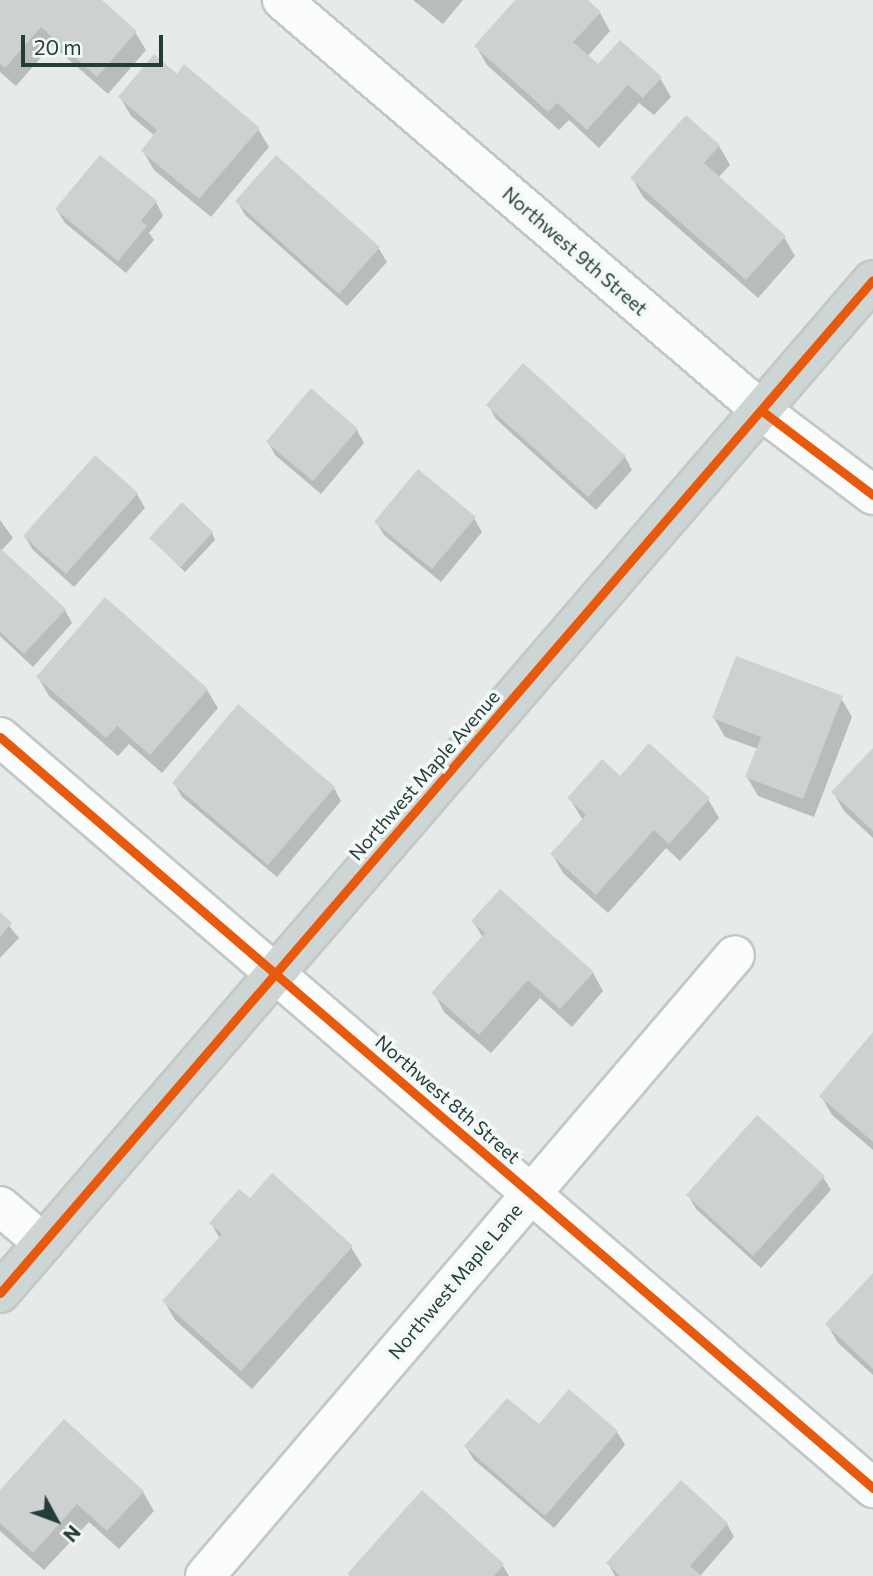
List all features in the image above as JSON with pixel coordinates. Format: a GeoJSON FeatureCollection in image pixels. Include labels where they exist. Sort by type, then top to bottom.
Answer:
{"type":"FeatureCollection","features":[{"type":"Feature","properties":{"kind":"main road","name":"Northwest Maple Avenue"},"geometry":{"type":"LineString","coordinates":[[0,1293],[873,280]]}},
{"type":"Feature","properties":{"kind":"street","name":"Northwest 9th Street"},"geometry":{"type":"LineString","coordinates":[[282,0],[762,411],[873,495]]}},
{"type":"Feature","properties":{"kind":"street","name":"Northwest 8th Street"},"geometry":{"type":"LineString","coordinates":[[0,737],[873,1488]]}},
{"type":"Feature","properties":{"kind":"street","name":"Northwest Maple Lane"},"geometry":{"type":"LineString","coordinates":[[205,1576],[735,955]]}},
{"type":"Feature","properties":{"kind":"street"},"geometry":{"type":"LineString","coordinates":[[0,1206],[43,1242]]}},
{"type":"Feature","properties":{"kind":"building"},"geometry":{"type":"Polygon","coordinates":[[[0,0],[102,0],[137,31],[97,77],[41,27],[5,68],[0,64],[0,0]]]}},
{"type":"Feature","properties":{"kind":"building"},"geometry":{"type":"Polygon","coordinates":[[[515,0],[588,0],[601,12],[573,42],[598,64],[620,40],[662,77],[643,98],[628,85],[587,130],[557,103],[548,112],[474,46],[515,0]]]}},
{"type":"Feature","properties":{"kind":"building"},"geometry":{"type":"Polygon","coordinates":[[[154,54],[177,74],[184,64],[260,128],[199,199],[141,151],[157,130],[118,97],[154,54]]]}},
{"type":"Feature","properties":{"kind":"building"},"geometry":{"type":"Polygon","coordinates":[[[686,115],[720,145],[704,163],[786,236],[746,280],[630,178],[686,115]]]}},
{"type":"Feature","properties":{"kind":"building"},"geometry":{"type":"Polygon","coordinates":[[[100,155],[157,201],[141,221],[147,226],[118,261],[55,209],[100,155]]]}},
{"type":"Feature","properties":{"kind":"building"},"geometry":{"type":"Polygon","coordinates":[[[276,155],[380,247],[339,294],[235,201],[276,155]]]}},
{"type":"Feature","properties":{"kind":"building"},"geometry":{"type":"Polygon","coordinates":[[[523,363],[626,456],[588,497],[486,405],[523,363]]]}},
{"type":"Feature","properties":{"kind":"building"},"geometry":{"type":"Polygon","coordinates":[[[311,388],[358,429],[313,481],[266,442],[311,388]]]}},
{"type":"Feature","properties":{"kind":"building"},"geometry":{"type":"Polygon","coordinates":[[[95,455],[138,493],[66,574],[23,536],[95,455]]]}},
{"type":"Feature","properties":{"kind":"building"},"geometry":{"type":"Polygon","coordinates":[[[418,469],[476,517],[432,569],[374,522],[418,469]]]}},
{"type":"Feature","properties":{"kind":"building"},"geometry":{"type":"Polygon","coordinates":[[[182,502],[213,532],[181,567],[149,538],[182,502]]]}},
{"type":"Feature","properties":{"kind":"building"},"geometry":{"type":"Polygon","coordinates":[[[0,548],[66,609],[24,654],[0,632],[0,548]]]}},
{"type":"Feature","properties":{"kind":"building"},"geometry":{"type":"Polygon","coordinates":[[[105,597],[208,689],[150,755],[117,726],[106,738],[36,677],[105,597]]]}},
{"type":"Feature","properties":{"kind":"building"},"geometry":{"type":"Polygon","coordinates":[[[736,656],[843,696],[803,799],[745,777],[761,737],[712,718],[736,656]]]}},
{"type":"Feature","properties":{"kind":"building"},"geometry":{"type":"Polygon","coordinates":[[[238,704],[335,787],[268,865],[172,783],[238,704]]]}},
{"type":"Feature","properties":{"kind":"building"},"geometry":{"type":"Polygon","coordinates":[[[649,743],[710,798],[669,844],[654,830],[596,895],[550,854],[586,815],[567,798],[602,759],[620,776],[649,743]]]}},
{"type":"Feature","properties":{"kind":"building"},"geometry":{"type":"Polygon","coordinates":[[[873,748],[873,831],[831,792],[873,748]]]}},
{"type":"Feature","properties":{"kind":"building"},"geometry":{"type":"Polygon","coordinates":[[[500,889],[594,972],[560,1009],[528,980],[479,1035],[431,993],[485,933],[471,921],[500,889]]]}},
{"type":"Feature","properties":{"kind":"building"},"geometry":{"type":"Polygon","coordinates":[[[0,912],[12,923],[0,937],[0,912]]]}},
{"type":"Feature","properties":{"kind":"building"},"geometry":{"type":"Polygon","coordinates":[[[873,1032],[873,1142],[819,1096],[873,1032]]]}},
{"type":"Feature","properties":{"kind":"building"},"geometry":{"type":"Polygon","coordinates":[[[757,1115],[825,1176],[753,1256],[686,1195],[757,1115]]]}},
{"type":"Feature","properties":{"kind":"building"},"geometry":{"type":"Polygon","coordinates":[[[272,1173],[353,1246],[241,1371],[162,1301],[222,1234],[209,1223],[239,1189],[250,1198],[272,1173]]]}},
{"type":"Feature","properties":{"kind":"building"},"geometry":{"type":"Polygon","coordinates":[[[873,1273],[873,1369],[825,1324],[873,1273]]]}},
{"type":"Feature","properties":{"kind":"building"},"geometry":{"type":"Polygon","coordinates":[[[569,1389],[618,1431],[545,1516],[464,1446],[507,1398],[539,1424],[569,1389]]]}},
{"type":"Feature","properties":{"kind":"building"},"geometry":{"type":"Polygon","coordinates":[[[64,1419],[144,1491],[107,1531],[77,1504],[33,1553],[0,1523],[0,1490],[64,1419]]]}},
{"type":"Feature","properties":{"kind":"building"},"geometry":{"type":"Polygon","coordinates":[[[681,1480],[728,1523],[690,1566],[702,1576],[620,1576],[606,1563],[681,1480]]]}},
{"type":"Feature","properties":{"kind":"building"},"geometry":{"type":"Polygon","coordinates":[[[422,1490],[504,1564],[494,1576],[347,1574],[422,1490]]]}},
{"type":"Feature","properties":{"kind":"cycle path"},"geometry":{"type":"LineString","coordinates":[[0,1293],[873,280]]}},
{"type":"Feature","properties":{"kind":"cycle path"},"geometry":{"type":"LineString","coordinates":[[762,411],[873,495]]}},
{"type":"Feature","properties":{"kind":"cycle path"},"geometry":{"type":"LineString","coordinates":[[0,737],[873,1488]]}}]}
